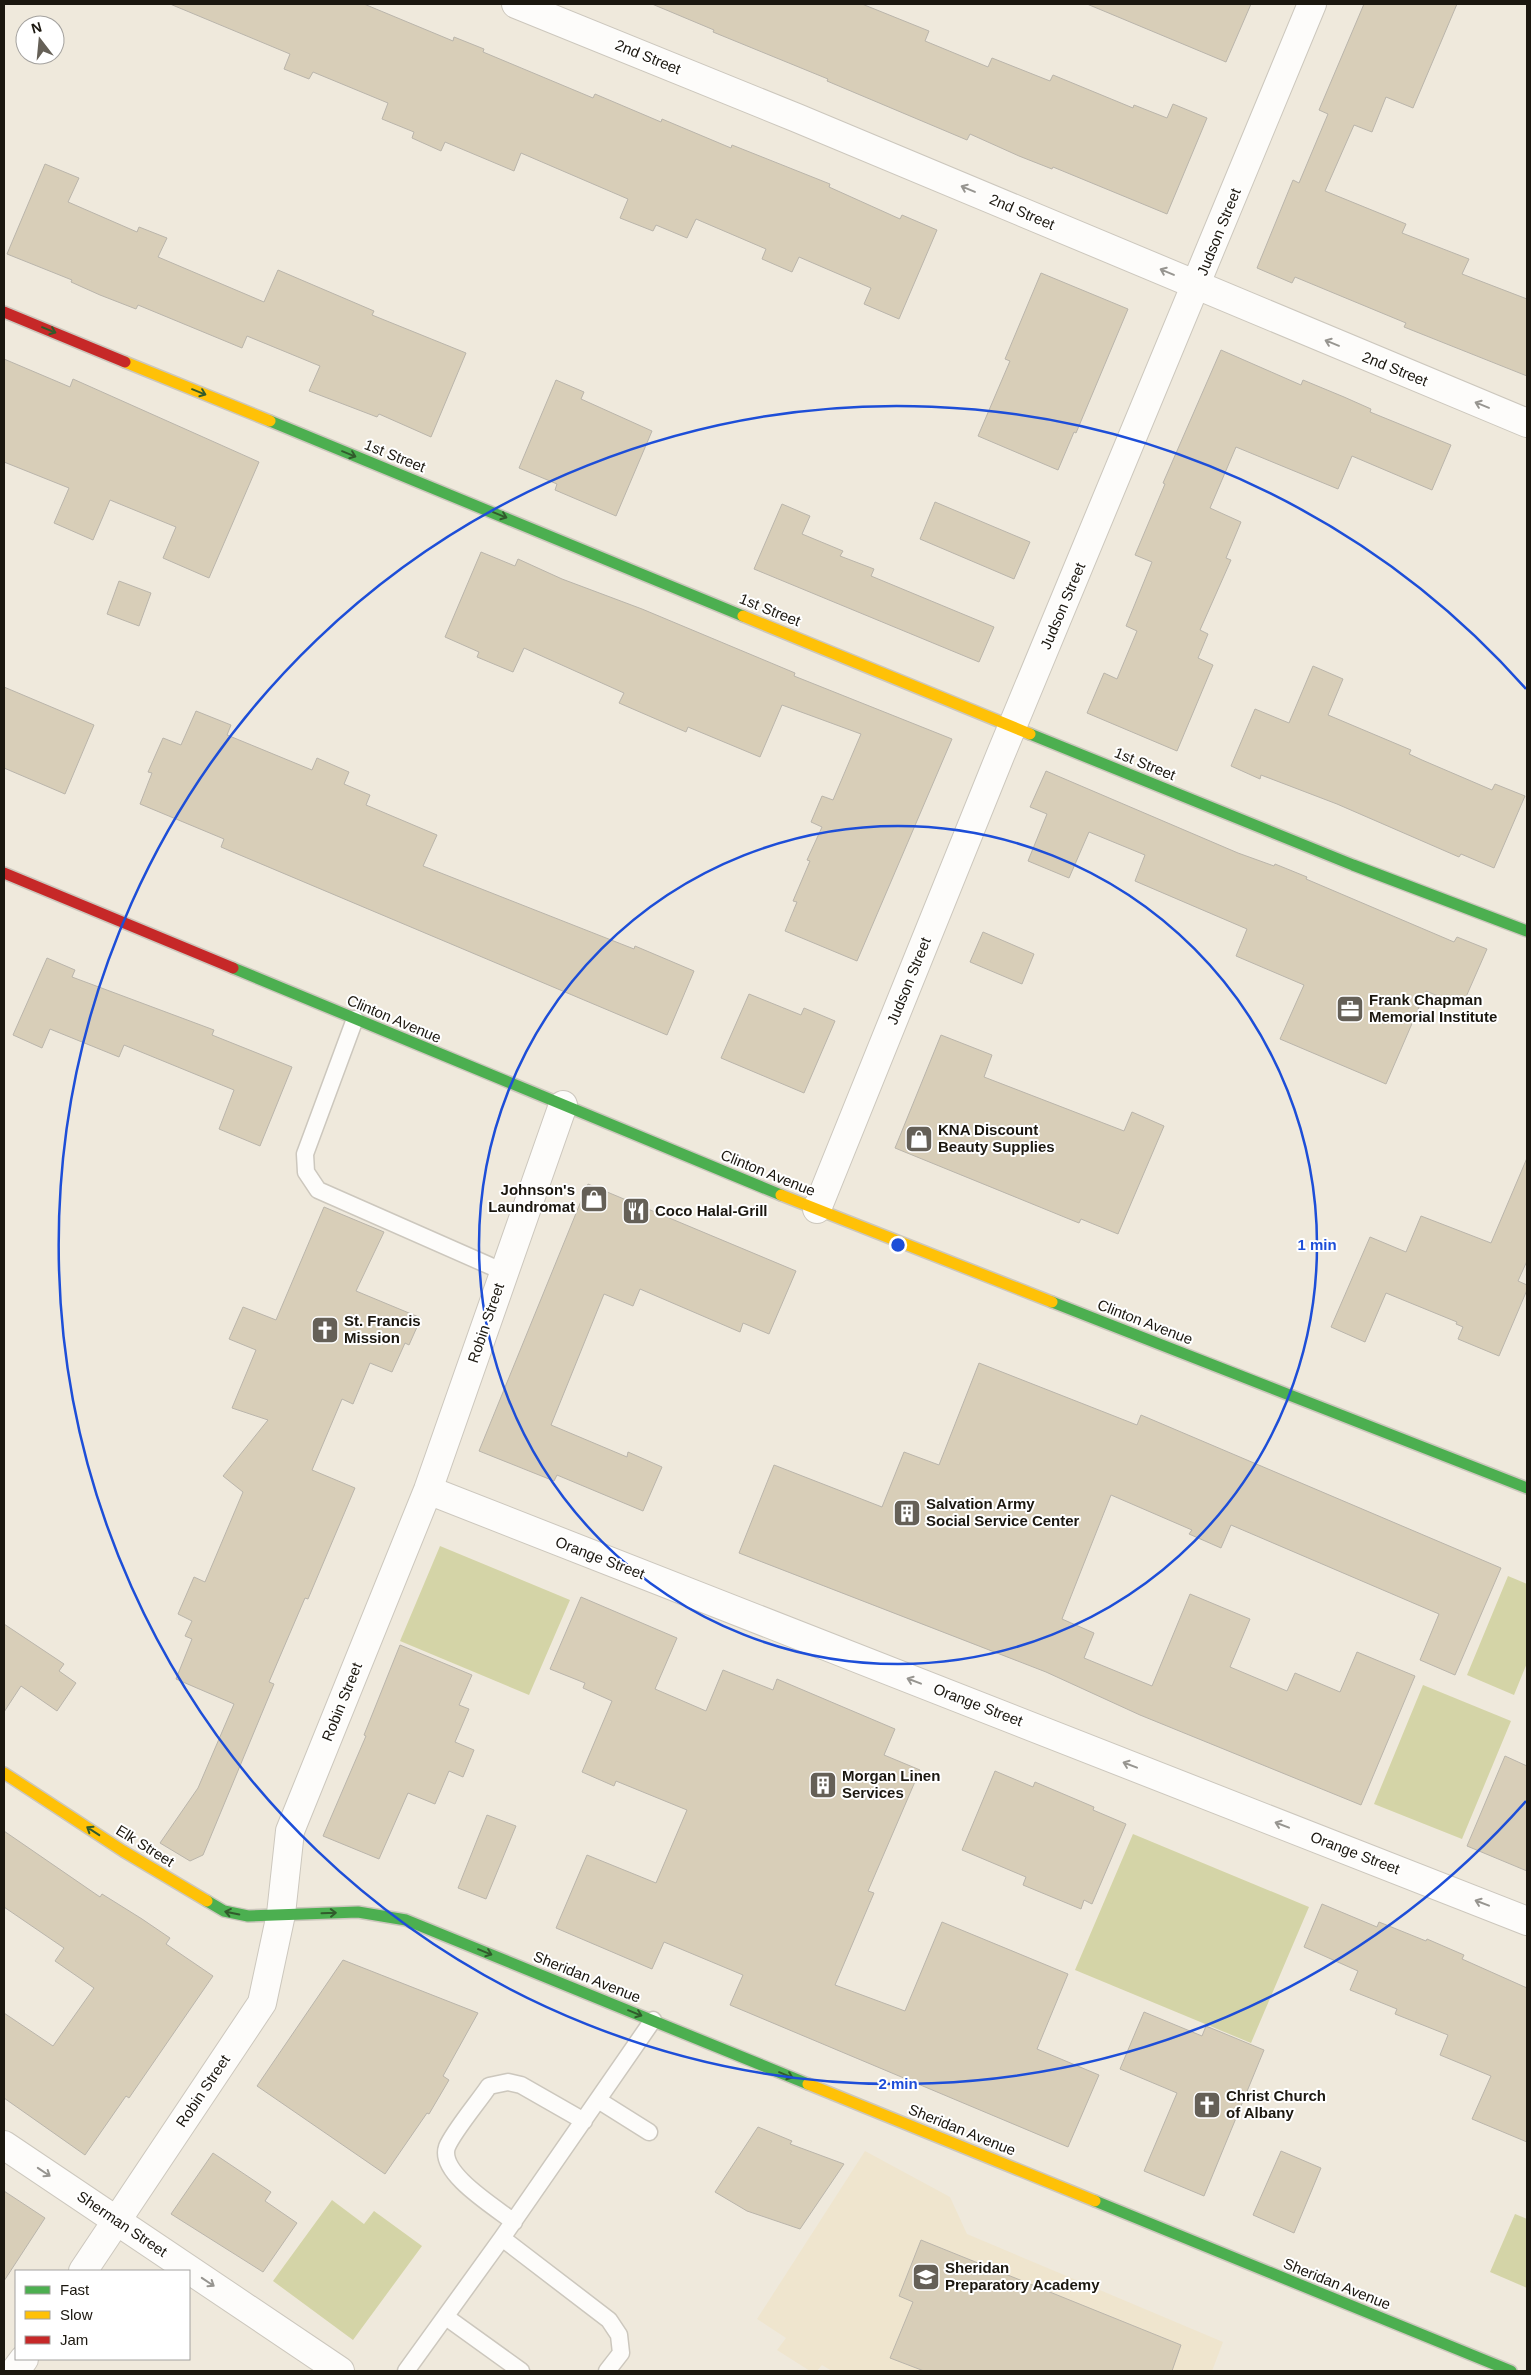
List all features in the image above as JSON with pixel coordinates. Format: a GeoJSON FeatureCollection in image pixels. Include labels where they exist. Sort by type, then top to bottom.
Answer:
{"type":"FeatureCollection","features":[{"type":"Feature","properties":{"kind":"street","name":"2nd Street"},"geometry":{"type":"LineString","coordinates":[[516,4],[1197,284],[1235,303],[1527,423]]}},
{"type":"Feature","properties":{"kind":"street","name":"Judson Street"},"geometry":{"type":"LineString","coordinates":[[817,1209],[1013,727],[1312,4]]}},
{"type":"Feature","properties":{"kind":"street","name":"1st Street"},"geometry":{"type":"LineString","coordinates":[[4,312],[1013,727],[1353,865],[1527,931]]}},
{"type":"Feature","properties":{"kind":"street","name":"Clinton Avenue"},"geometry":{"type":"LineString","coordinates":[[4,873],[817,1209],[1527,1488]]}},
{"type":"Feature","properties":{"kind":"street","name":"Robin Street"},"geometry":{"type":"LineString","coordinates":[[84,2270],[262,2003],[281,1914],[290,1830],[428,1490],[563,1105]]}},
{"type":"Feature","properties":{"kind":"street","name":"Orange Street"},"geometry":{"type":"LineString","coordinates":[[428,1490],[1527,1921]]}},
{"type":"Feature","properties":{"kind":"street","name":"Elk Street"},"geometry":{"type":"LineString","coordinates":[[4,1773],[123,1850],[224,1911],[248,1916],[281,1914]]}},
{"type":"Feature","properties":{"kind":"street","name":"Sheridan Avenue"},"geometry":{"type":"LineString","coordinates":[[281,1914],[358,1912],[406,1920],[1511,2371]]}},
{"type":"Feature","properties":{"kind":"street","name":"Sherman Street"},"geometry":{"type":"LineString","coordinates":[[4,2145],[190,2270]]}},
{"type":"Feature","properties":{"kind":"street","name":"Sherman Street"},"geometry":{"type":"LineString","coordinates":[[190,2270],[340,2371]]}},
{"type":"Feature","properties":{"kind":"street"},"geometry":{"type":"LineString","coordinates":[[15,2371],[23,2360]]}},
{"type":"Feature","properties":{"kind":"lane"},"geometry":{"type":"LineString","coordinates":[[355,1019],[305,1154],[306,1172],[318,1190],[504,1272]]}},
{"type":"Feature","properties":{"kind":"lane"},"geometry":{"type":"LineString","coordinates":[[406,2371],[514,2222],[653,2020]]}},
{"type":"Feature","properties":{"kind":"lane"},"geometry":{"type":"LineString","coordinates":[[514,2222],[454,2175],[447,2163],[447,2148],[488,2086],[508,2082],[521,2085],[584,2121]]}},
{"type":"Feature","properties":{"kind":"lane"},"geometry":{"type":"LineString","coordinates":[[598,2100],[650,2132]]}},
{"type":"Feature","properties":{"kind":"lane"},"geometry":{"type":"LineString","coordinates":[[502,2238],[609,2320],[619,2336],[621,2353],[607,2371]]}},
{"type":"Feature","properties":{"kind":"lane"},"geometry":{"type":"LineString","coordinates":[[446,2317],[521,2371]]}},
{"type":"Feature","properties":{"kind":"shaded area","name":"Sheridan Preparatory Academy"},"geometry":{"type":"Polygon","coordinates":[[[865,2151],[950,2197],[967,2234],[1223,2342],[1212,2371],[832,2371],[822,2365],[817,2371],[810,2371],[777,2350],[786,2338],[757,2319],[865,2151]]]}},
{"type":"Feature","properties":{"kind":"green space"},"geometry":{"type":"Polygon","coordinates":[[[440,1546],[570,1600],[529,1695],[400,1641],[440,1546]]]}},
{"type":"Feature","properties":{"kind":"green space"},"geometry":{"type":"Polygon","coordinates":[[[1508,1576],[1527,1584],[1527,1663],[1514,1695],[1467,1675],[1508,1576]]]}},
{"type":"Feature","properties":{"kind":"green space"},"geometry":{"type":"Polygon","coordinates":[[[1423,1685],[1511,1721],[1462,1839],[1374,1804],[1423,1685]]]}},
{"type":"Feature","properties":{"kind":"green space"},"geometry":{"type":"Polygon","coordinates":[[[1133,1834],[1309,1907],[1251,2043],[1075,1970],[1133,1834]]]}},
{"type":"Feature","properties":{"kind":"green space"},"geometry":{"type":"Polygon","coordinates":[[[332,2200],[364,2224],[374,2211],[422,2246],[353,2340],[273,2281],[332,2200]]]}},
{"type":"Feature","properties":{"kind":"green space"},"geometry":{"type":"Polygon","coordinates":[[[1515,2214],[1527,2219],[1527,2288],[1490,2272],[1515,2214]]]}},
{"type":"Feature","properties":{"kind":"building"},"geometry":{"type":"Polygon","coordinates":[[[170,4],[364,4],[453,41],[454,37],[484,49],[483,52],[593,98],[595,94],[661,122],[662,119],[731,148],[732,145],[830,184],[829,187],[900,219],[902,215],[937,230],[899,319],[864,304],[871,288],[799,257],[792,272],[762,259],[766,249],[696,219],[687,238],[656,225],[653,231],[620,218],[628,199],[521,153],[514,171],[445,142],[441,151],[412,138],[414,132],[382,119],[388,103],[313,72],[309,79],[284,69],[290,54],[170,4]]]}},
{"type":"Feature","properties":{"kind":"building"},"geometry":{"type":"Polygon","coordinates":[[[652,4],[862,4],[929,31],[925,41],[988,67],[992,58],[1050,81],[1053,75],[1133,108],[1134,105],[1167,118],[1173,104],[1207,118],[1167,214],[1053,167],[1052,169],[1019,156],[970,134],[967,140],[827,81],[828,79],[713,32],[714,30],[652,4]]]}},
{"type":"Feature","properties":{"kind":"building"},"geometry":{"type":"Polygon","coordinates":[[[1087,4],[1251,4],[1226,62],[1087,4]]]}},
{"type":"Feature","properties":{"kind":"building"},"geometry":{"type":"Polygon","coordinates":[[[1364,4],[1457,4],[1413,108],[1386,97],[1372,132],[1354,125],[1325,191],[1406,224],[1402,233],[1469,259],[1462,274],[1527,299],[1527,376],[1404,327],[1406,323],[1295,277],[1292,283],[1257,268],[1293,180],[1299,183],[1328,114],[1319,110],[1364,4]]]}},
{"type":"Feature","properties":{"kind":"building"},"geometry":{"type":"Polygon","coordinates":[[[45,164],[79,178],[68,202],[137,232],[139,227],[167,238],[158,257],[264,302],[278,270],[374,311],[372,315],[466,353],[431,437],[379,414],[377,417],[309,391],[320,366],[247,336],[242,348],[138,305],[136,309],[100,295],[71,282],[72,280],[7,254],[45,164]]]}},
{"type":"Feature","properties":{"kind":"building"},"geometry":{"type":"Polygon","coordinates":[[[1041,273],[1128,309],[1076,433],[1074,432],[1058,470],[978,436],[1010,361],[1005,359],[1041,273]]]}},
{"type":"Feature","properties":{"kind":"building"},"geometry":{"type":"Polygon","coordinates":[[[1221,350],[1301,385],[1303,380],[1371,409],[1370,412],[1451,445],[1432,490],[1352,456],[1338,489],[1236,447],[1210,508],[1241,522],[1226,558],[1231,560],[1200,630],[1208,634],[1198,658],[1213,665],[1177,751],[1087,713],[1104,673],[1117,679],[1137,631],[1126,626],[1152,562],[1135,555],[1165,484],[1163,483],[1221,350]]]}},
{"type":"Feature","properties":{"kind":"building"},"geometry":{"type":"Polygon","coordinates":[[[4,359],[70,387],[73,379],[259,462],[209,578],[163,558],[176,527],[110,500],[93,540],[54,523],[69,488],[4,462],[4,359]]]}},
{"type":"Feature","properties":{"kind":"building"},"geometry":{"type":"Polygon","coordinates":[[[556,380],[584,392],[581,399],[652,431],[616,516],[555,490],[557,484],[519,468],[556,380]]]}},
{"type":"Feature","properties":{"kind":"building"},"geometry":{"type":"Polygon","coordinates":[[[935,502],[1030,542],[1014,579],[920,539],[935,502]]]}},
{"type":"Feature","properties":{"kind":"building"},"geometry":{"type":"Polygon","coordinates":[[[782,504],[810,516],[802,534],[843,551],[840,556],[874,569],[871,576],[994,627],[979,662],[754,569],[782,504]]]}},
{"type":"Feature","properties":{"kind":"building"},"geometry":{"type":"Polygon","coordinates":[[[481,552],[515,566],[518,559],[562,579],[642,609],[795,673],[794,676],[952,739],[857,961],[785,931],[797,902],[793,901],[810,861],[807,860],[822,827],[811,822],[822,796],[833,800],[861,734],[782,705],[760,757],[688,727],[686,732],[619,703],[624,693],[524,648],[513,672],[477,657],[479,652],[445,637],[481,552]]]}},
{"type":"Feature","properties":{"kind":"building"},"geometry":{"type":"Polygon","coordinates":[[[119,581],[151,593],[139,626],[107,614],[119,581]]]}},
{"type":"Feature","properties":{"kind":"building"},"geometry":{"type":"Polygon","coordinates":[[[1313,666],[1343,679],[1328,715],[1411,750],[1409,754],[1492,790],[1495,784],[1525,796],[1494,868],[1461,854],[1459,857],[1337,804],[1261,775],[1260,779],[1231,766],[1255,709],[1289,723],[1313,666]]]}},
{"type":"Feature","properties":{"kind":"building"},"geometry":{"type":"Polygon","coordinates":[[[4,687],[94,725],[65,794],[4,768],[4,687]]]}},
{"type":"Feature","properties":{"kind":"building"},"geometry":{"type":"Polygon","coordinates":[[[196,711],[231,725],[227,735],[312,770],[317,758],[349,772],[344,784],[370,795],[366,805],[437,835],[423,866],[634,949],[635,946],[694,971],[667,1035],[221,847],[224,839],[140,804],[152,773],[148,772],[163,738],[181,745],[196,711]]]}},
{"type":"Feature","properties":{"kind":"building"},"geometry":{"type":"Polygon","coordinates":[[[1046,771],[1238,853],[1274,866],[1275,864],[1307,877],[1306,879],[1454,942],[1457,937],[1487,949],[1462,1006],[1426,991],[1386,1084],[1280,1039],[1304,985],[1236,956],[1247,929],[1135,881],[1145,855],[1089,832],[1069,878],[1028,861],[1047,814],[1030,807],[1046,771]]]}},
{"type":"Feature","properties":{"kind":"building"},"geometry":{"type":"Polygon","coordinates":[[[983,932],[1034,954],[1022,984],[970,962],[983,932]]]}},
{"type":"Feature","properties":{"kind":"building"},"geometry":{"type":"Polygon","coordinates":[[[47,958],[75,970],[72,977],[214,1030],[212,1035],[292,1067],[260,1146],[219,1129],[234,1090],[124,1045],[119,1057],[50,1029],[42,1048],[13,1035],[47,958]]]}},
{"type":"Feature","properties":{"kind":"building"},"geometry":{"type":"Polygon","coordinates":[[[749,994],[801,1015],[804,1008],[835,1021],[804,1093],[721,1058],[749,994]]]}},
{"type":"Feature","properties":{"kind":"building"},"geometry":{"type":"Polygon","coordinates":[[[941,1035],[992,1055],[984,1077],[1124,1131],[1132,1112],[1164,1126],[1118,1234],[1081,1219],[1079,1223],[895,1148],[941,1035]]]}},
{"type":"Feature","properties":{"kind":"building"},"geometry":{"type":"Polygon","coordinates":[[[1527,1158],[1527,1261],[1518,1281],[1527,1285],[1527,1290],[1499,1356],[1458,1339],[1463,1327],[1456,1324],[1457,1322],[1386,1293],[1365,1342],[1331,1327],[1370,1237],[1406,1252],[1421,1216],[1491,1243],[1527,1158]]]}},
{"type":"Feature","properties":{"kind":"building"},"geometry":{"type":"Polygon","coordinates":[[[588,1184],[796,1271],[769,1334],[743,1323],[740,1332],[640,1289],[633,1306],[604,1294],[551,1425],[627,1457],[628,1452],[662,1467],[643,1511],[557,1475],[554,1481],[479,1451],[588,1184]]]}},
{"type":"Feature","properties":{"kind":"building"},"geometry":{"type":"Polygon","coordinates":[[[324,1207],[384,1232],[356,1291],[421,1318],[409,1345],[405,1343],[392,1372],[370,1363],[353,1404],[342,1399],[312,1470],[355,1488],[308,1599],[305,1598],[269,1682],[274,1684],[203,1855],[190,1861],[160,1843],[198,1788],[234,1704],[176,1679],[192,1639],[185,1636],[192,1621],[178,1614],[194,1577],[205,1582],[243,1492],[223,1476],[268,1420],[232,1408],[256,1350],[229,1339],[243,1307],[276,1320],[324,1207]]]}},
{"type":"Feature","properties":{"kind":"building"},"geometry":{"type":"Polygon","coordinates":[[[979,1363],[1137,1425],[1141,1415],[1501,1568],[1455,1675],[1420,1660],[1439,1614],[1231,1525],[1221,1548],[1189,1534],[1192,1530],[1111,1495],[1062,1619],[1094,1633],[1084,1658],[1152,1686],[1190,1594],[1250,1619],[1230,1667],[1287,1691],[1295,1673],[1340,1692],[1357,1652],[1415,1676],[1361,1805],[1140,1715],[1046,1672],[739,1553],[774,1465],[882,1507],[904,1452],[939,1465],[979,1363]]]}},
{"type":"Feature","properties":{"kind":"building"},"geometry":{"type":"Polygon","coordinates":[[[581,1597],[677,1638],[655,1689],[706,1711],[723,1670],[773,1690],[777,1679],[895,1729],[884,1755],[920,1770],[868,1891],[874,1893],[835,1985],[905,2011],[942,1922],[1068,1974],[1037,2049],[1099,2075],[1068,2147],[730,2005],[743,1975],[664,1942],[652,1969],[556,1928],[587,1855],[656,1883],[687,1810],[616,1781],[614,1786],[582,1772],[612,1701],[583,1688],[585,1683],[550,1669],[581,1597]]]}},
{"type":"Feature","properties":{"kind":"building"},"geometry":{"type":"Polygon","coordinates":[[[4,1624],[64,1664],[59,1671],[76,1683],[57,1711],[21,1686],[4,1712],[4,1624]]]}},
{"type":"Feature","properties":{"kind":"building"},"geometry":{"type":"Polygon","coordinates":[[[400,1645],[472,1675],[459,1705],[469,1709],[455,1742],[474,1750],[463,1777],[449,1771],[435,1804],[408,1793],[379,1859],[323,1836],[366,1736],[364,1735],[400,1645]]]}},
{"type":"Feature","properties":{"kind":"building"},"geometry":{"type":"Polygon","coordinates":[[[1505,1756],[1527,1766],[1527,1871],[1467,1846],[1505,1756]]]}},
{"type":"Feature","properties":{"kind":"building"},"geometry":{"type":"Polygon","coordinates":[[[995,1771],[1033,1787],[1035,1782],[1094,1807],[1093,1810],[1126,1824],[1092,1904],[1084,1900],[1081,1909],[1023,1885],[1026,1877],[962,1850],[995,1771]]]}},
{"type":"Feature","properties":{"kind":"building"},"geometry":{"type":"Polygon","coordinates":[[[487,1815],[516,1826],[486,1899],[458,1888],[487,1815]]]}},
{"type":"Feature","properties":{"kind":"building"},"geometry":{"type":"Polygon","coordinates":[[[4,1831],[100,1897],[102,1894],[170,1938],[166,1944],[213,1976],[129,2098],[126,2096],[85,2155],[4,2098],[4,2013],[53,2046],[94,1988],[55,1961],[64,1948],[4,1907],[4,1831]]]}},
{"type":"Feature","properties":{"kind":"building"},"geometry":{"type":"Polygon","coordinates":[[[1322,1904],[1377,1927],[1379,1922],[1426,1941],[1427,1939],[1464,1955],[1462,1959],[1527,1988],[1527,2142],[1472,2119],[1491,2076],[1440,2055],[1448,2035],[1395,2014],[1397,2009],[1350,1990],[1358,1971],[1304,1947],[1322,1904]]]}},
{"type":"Feature","properties":{"kind":"building"},"geometry":{"type":"Polygon","coordinates":[[[343,1960],[478,2013],[443,2076],[449,2080],[429,2114],[427,2113],[385,2174],[257,2086],[343,1960]]]}},
{"type":"Feature","properties":{"kind":"building","name":"Christ Church of Albany"},"geometry":{"type":"Polygon","coordinates":[[[1144,2012],[1202,2036],[1206,2026],[1264,2050],[1204,2196],[1144,2171],[1177,2093],[1120,2069],[1144,2012]]]}},
{"type":"Feature","properties":{"kind":"building"},"geometry":{"type":"Polygon","coordinates":[[[758,2127],[792,2141],[790,2144],[844,2164],[800,2229],[747,2211],[715,2192],[758,2127]]]}},
{"type":"Feature","properties":{"kind":"building"},"geometry":{"type":"Polygon","coordinates":[[[1281,2151],[1321,2168],[1294,2233],[1253,2215],[1281,2151]]]}},
{"type":"Feature","properties":{"kind":"building"},"geometry":{"type":"Polygon","coordinates":[[[213,2153],[271,2192],[265,2201],[297,2223],[263,2272],[171,2214],[213,2153]]]}},
{"type":"Feature","properties":{"kind":"building"},"geometry":{"type":"Polygon","coordinates":[[[4,2191],[45,2218],[4,2281],[4,2191]]]}},
{"type":"Feature","properties":{"kind":"building"},"geometry":{"type":"Polygon","coordinates":[[[921,2240],[1181,2345],[1172,2371],[924,2371],[890,2358],[913,2302],[899,2296],[921,2240]]]}},
{"type":"Feature","properties":{"kind":"traffic: fast"},"geometry":{"type":"LineString","coordinates":[[270,421],[743,616]]}},
{"type":"Feature","properties":{"kind":"traffic: fast"},"geometry":{"type":"LineString","coordinates":[[1030,734],[1353,865],[1527,931]]}},
{"type":"Feature","properties":{"kind":"traffic: fast"},"geometry":{"type":"LineString","coordinates":[[233,968],[781,1195]]}},
{"type":"Feature","properties":{"kind":"traffic: fast"},"geometry":{"type":"LineString","coordinates":[[1052,1302],[1527,1488]]}},
{"type":"Feature","properties":{"kind":"traffic: fast"},"geometry":{"type":"LineString","coordinates":[[207,1901],[224,1911],[248,1916],[358,1912],[406,1920],[808,2084]]}},
{"type":"Feature","properties":{"kind":"traffic: fast"},"geometry":{"type":"LineString","coordinates":[[1095,2201],[1511,2371]]}},
{"type":"Feature","properties":{"kind":"traffic: slow"},"geometry":{"type":"LineString","coordinates":[[125,362],[270,421]]}},
{"type":"Feature","properties":{"kind":"traffic: slow"},"geometry":{"type":"LineString","coordinates":[[743,616],[1030,734]]}},
{"type":"Feature","properties":{"kind":"traffic: slow"},"geometry":{"type":"LineString","coordinates":[[781,1195],[1052,1302]]}},
{"type":"Feature","properties":{"kind":"traffic: slow"},"geometry":{"type":"LineString","coordinates":[[4,1773],[123,1851],[207,1901]]}},
{"type":"Feature","properties":{"kind":"traffic: slow"},"geometry":{"type":"LineString","coordinates":[[808,2084],[1095,2201]]}},
{"type":"Feature","properties":{"kind":"traffic: jam"},"geometry":{"type":"LineString","coordinates":[[4,312],[125,362]]}},
{"type":"Feature","properties":{"kind":"traffic: jam"},"geometry":{"type":"LineString","coordinates":[[4,873],[233,968]]}},
{"type":"Feature","properties":{"kind":"place","name":"Frank Chapman Memorial Institute"},"geometry":{"type":"Point","coordinates":[1350,1009]}},
{"type":"Feature","properties":{"kind":"place","name":"KNA Discount Beauty Supplies"},"geometry":{"type":"Point","coordinates":[919,1139]}},
{"type":"Feature","properties":{"kind":"place","name":"Johnson's Laundromat"},"geometry":{"type":"Point","coordinates":[594,1199]}},
{"type":"Feature","properties":{"kind":"place","name":"Coco Halal-Grill"},"geometry":{"type":"Point","coordinates":[636,1211]}},
{"type":"Feature","properties":{"kind":"place","name":"St. Francis Mission"},"geometry":{"type":"Point","coordinates":[325,1330]}},
{"type":"Feature","properties":{"kind":"place","name":"Salvation Army Social Service Center"},"geometry":{"type":"Point","coordinates":[907,1513]}},
{"type":"Feature","properties":{"kind":"place","name":"Morgan Linen Services"},"geometry":{"type":"Point","coordinates":[823,1785]}},
{"type":"Feature","properties":{"kind":"place","name":"Christ Church of Albany"},"geometry":{"type":"Point","coordinates":[1207,2105]}},
{"type":"Feature","properties":{"kind":"place","name":"Sheridan Preparatory Academy"},"geometry":{"type":"Point","coordinates":[926,2277]}}]}
